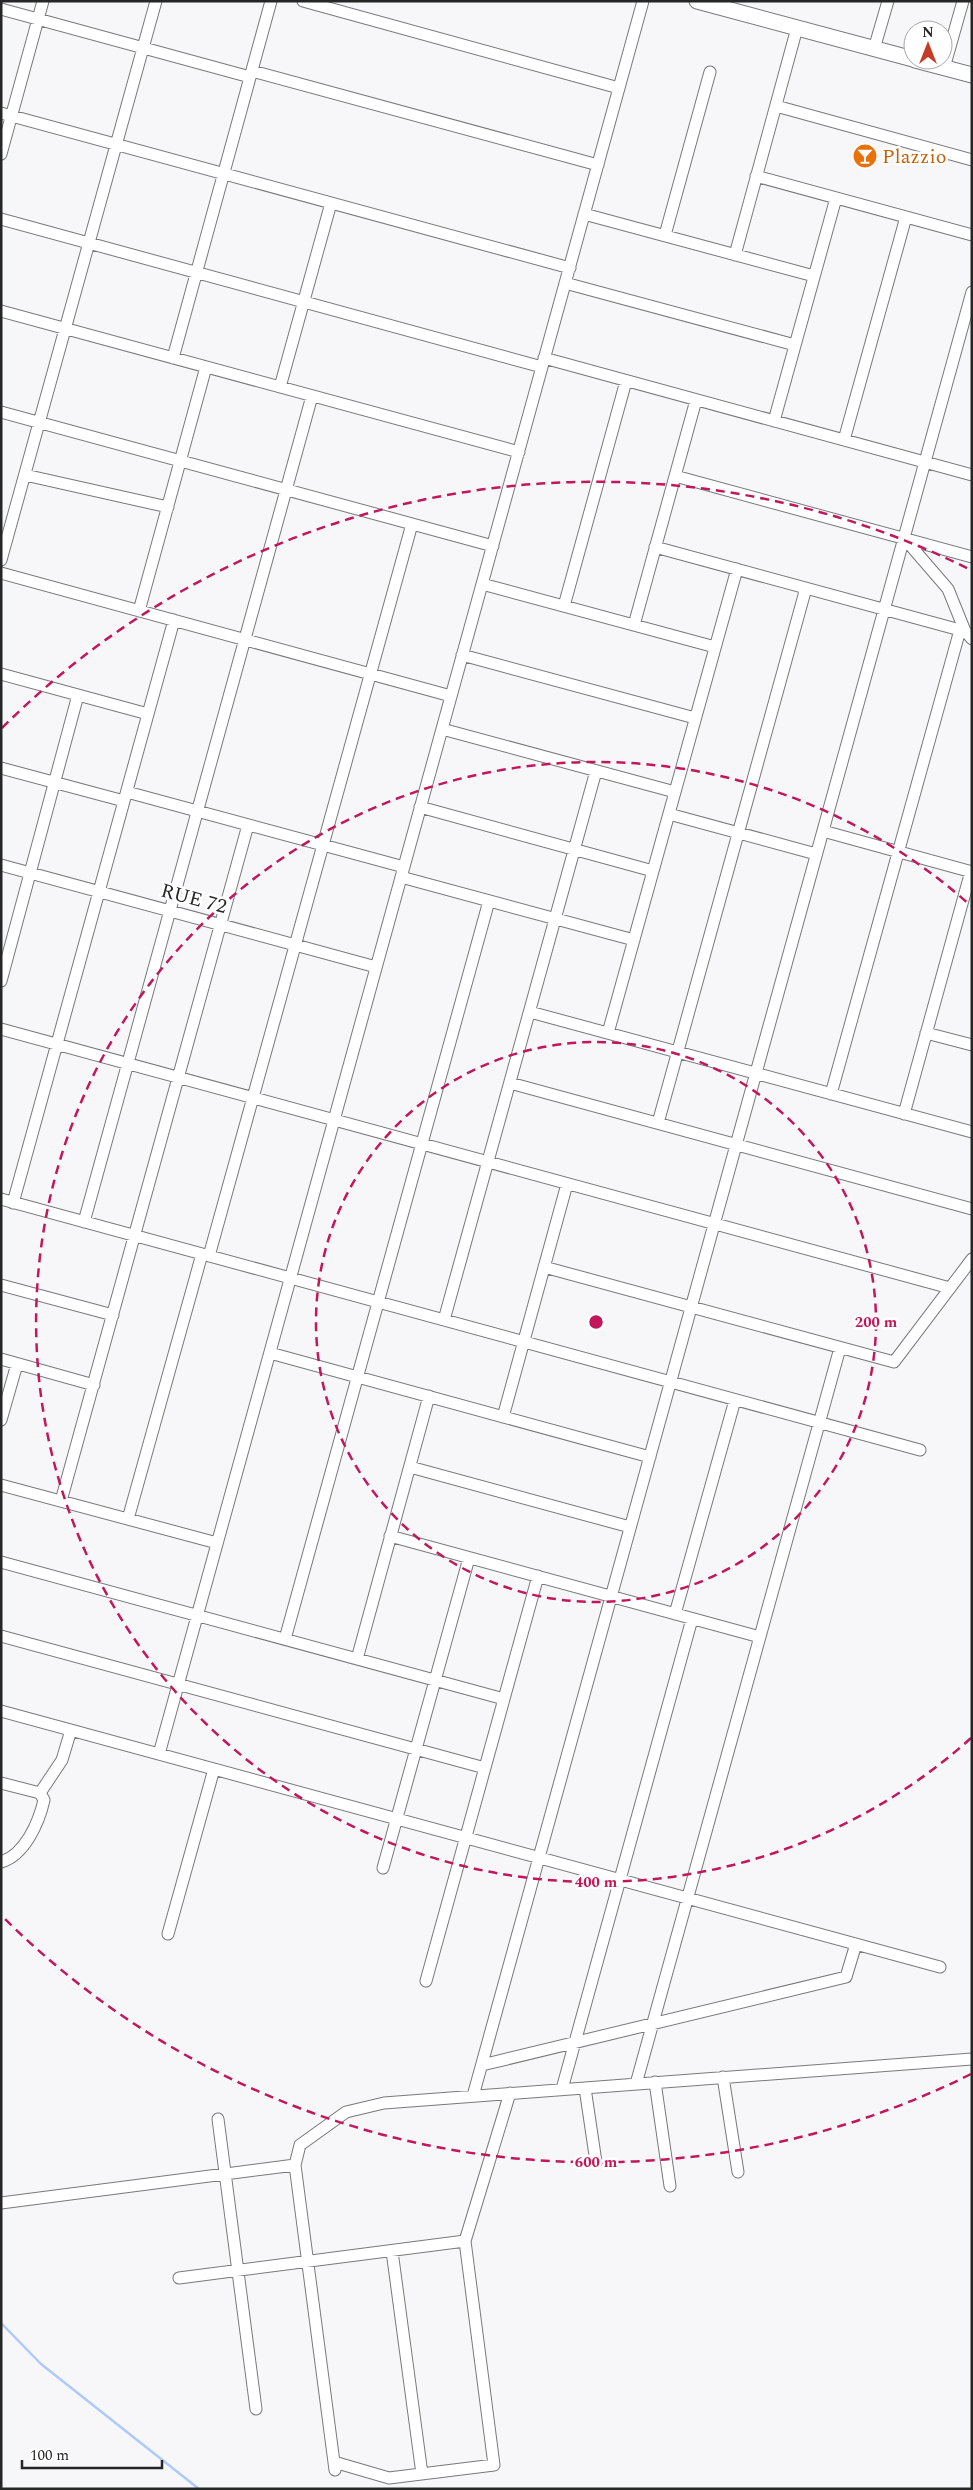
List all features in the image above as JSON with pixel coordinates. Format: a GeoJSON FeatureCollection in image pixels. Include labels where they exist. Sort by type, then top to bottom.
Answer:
{"type":"FeatureCollection","features":[{"type":"Feature","properties":{"kind":"main road"},"geometry":{"type":"LineString","coordinates":[[696,1],[903,57]]}},
{"type":"Feature","properties":{"kind":"main road"},"geometry":{"type":"LineString","coordinates":[[952,70],[972,75]]}},
{"type":"Feature","properties":{"kind":"street"},"geometry":{"type":"LineString","coordinates":[[1,154],[7,114],[43,1]]}},
{"type":"Feature","properties":{"kind":"street"},"geometry":{"type":"LineString","coordinates":[[1,560],[156,1]]}},
{"type":"Feature","properties":{"kind":"street"},"geometry":{"type":"LineString","coordinates":[[172,358],[271,1]]}},
{"type":"Feature","properties":{"kind":"street"},"geometry":{"type":"LineString","coordinates":[[302,1],[619,88]]}},
{"type":"Feature","properties":{"kind":"street"},"geometry":{"type":"LineString","coordinates":[[159,1754],[643,1]]}},
{"type":"Feature","properties":{"kind":"street"},"geometry":{"type":"LineString","coordinates":[[874,49],[888,1]]}},
{"type":"Feature","properties":{"kind":"street"},"geometry":{"type":"LineString","coordinates":[[953,36],[963,1]]}},
{"type":"Feature","properties":{"kind":"street"},"geometry":{"type":"LineString","coordinates":[[1,9],[143,48],[251,74],[598,166]]}},
{"type":"Feature","properties":{"kind":"street"},"geometry":{"type":"LineString","coordinates":[[735,255],[797,28]]}},
{"type":"Feature","properties":{"kind":"street"},"geometry":{"type":"LineString","coordinates":[[665,236],[710,72]]}},
{"type":"Feature","properties":{"kind":"street"},"geometry":{"type":"LineString","coordinates":[[776,106],[972,160]]}},
{"type":"Feature","properties":{"kind":"street"},"geometry":{"type":"LineString","coordinates":[[7,114],[570,268]]}},
{"type":"Feature","properties":{"kind":"street"},"geometry":{"type":"LineString","coordinates":[[756,176],[972,235]]}},
{"type":"Feature","properties":{"kind":"street"},"geometry":{"type":"LineString","coordinates":[[774,421],[836,198]]}},
{"type":"Feature","properties":{"kind":"street"},"geometry":{"type":"LineString","coordinates":[[280,387],[331,203]]}},
{"type":"Feature","properties":{"kind":"street"},"geometry":{"type":"LineString","coordinates":[[584,214],[814,276]]}},
{"type":"Feature","properties":{"kind":"street"},"geometry":{"type":"LineString","coordinates":[[844,440],[906,217]]}},
{"type":"Feature","properties":{"kind":"street"},"geometry":{"type":"LineString","coordinates":[[1,219],[304,302],[626,381],[972,475]]}},
{"type":"Feature","properties":{"kind":"street"},"geometry":{"type":"LineString","coordinates":[[565,283],[795,345]]}},
{"type":"Feature","properties":{"kind":"street"},"geometry":{"type":"LineString","coordinates":[[473,2096],[972,292]]}},
{"type":"Feature","properties":{"kind":"street"},"geometry":{"type":"LineString","coordinates":[[1,311],[519,452]]}},
{"type":"Feature","properties":{"kind":"street"},"geometry":{"type":"LineString","coordinates":[[139,611],[206,367]]}},
{"type":"Feature","properties":{"kind":"street"},"geometry":{"type":"LineString","coordinates":[[564,606],[626,381]]}},
{"type":"Feature","properties":{"kind":"street"},"geometry":{"type":"LineString","coordinates":[[84,1222],[312,396]]}},
{"type":"Feature","properties":{"kind":"street"},"geometry":{"type":"LineString","coordinates":[[634,625],[696,400]]}},
{"type":"Feature","properties":{"kind":"street"},"geometry":{"type":"LineString","coordinates":[[1,412],[493,546]]}},
{"type":"Feature","properties":{"kind":"street"},"geometry":{"type":"LineString","coordinates":[[25,475],[168,507]]}},
{"type":"Feature","properties":{"kind":"street"},"geometry":{"type":"LineString","coordinates":[[675,476],[972,557]]}},
{"type":"Feature","properties":{"kind":"street"},"geometry":{"type":"LineString","coordinates":[[128,1520],[253,1098],[412,524]]}},
{"type":"Feature","properties":{"kind":"street"},"geometry":{"type":"LineString","coordinates":[[904,538],[948,589],[965,631],[972,639]]}},
{"type":"Feature","properties":{"kind":"street"},"geometry":{"type":"LineString","coordinates":[[655,547],[960,630],[832,1094]]}},
{"type":"Feature","properties":{"kind":"street"},"geometry":{"type":"LineString","coordinates":[[608,1033],[737,569]]}},
{"type":"Feature","properties":{"kind":"street"},"geometry":{"type":"LineString","coordinates":[[1,573],[451,696]]}},
{"type":"Feature","properties":{"kind":"street"},"geometry":{"type":"LineString","coordinates":[[482,584],[715,647]]}},
{"type":"Feature","properties":{"kind":"street"},"geometry":{"type":"LineString","coordinates":[[658,1123],[806,588]]}},
{"type":"Feature","properties":{"kind":"street"},"geometry":{"type":"LineString","coordinates":[[13,1203],[174,620]]}},
{"type":"Feature","properties":{"kind":"street"},"geometry":{"type":"LineString","coordinates":[[462,655],[696,718]]}},
{"type":"Feature","properties":{"kind":"street"},"geometry":{"type":"LineString","coordinates":[[1,674],[148,714]]}},
{"type":"Feature","properties":{"kind":"street"},"geometry":{"type":"LineString","coordinates":[[1,981],[78,695]]}},
{"type":"Feature","properties":{"kind":"street"},"geometry":{"type":"LineString","coordinates":[[442,729],[675,792]]}},
{"type":"Feature","properties":{"kind":"street"},"geometry":{"type":"LineString","coordinates":[[1,768],[55,782],[197,811],[323,845],[489,900],[634,940]]}},
{"type":"Feature","properties":{"kind":"street"},"geometry":{"type":"LineString","coordinates":[[444,1320],[596,771]]}},
{"type":"Feature","properties":{"kind":"street"},"geometry":{"type":"LineString","coordinates":[[420,807],[653,871]]}},
{"type":"Feature","properties":{"kind":"street"},"geometry":{"type":"LineString","coordinates":[[669,814],[816,854]]}},
{"type":"Feature","properties":{"kind":"street"},"geometry":{"type":"LineString","coordinates":[[61,1501],[248,825]]}},
{"type":"Feature","properties":{"kind":"street"},"geometry":{"type":"LineString","coordinates":[[823,831],[971,872],[904,1114]]}},
{"type":"Feature","properties":{"kind":"street","name":"RUE 72"},"geometry":{"type":"LineString","coordinates":[[1,865],[376,967]]}},
{"type":"Feature","properties":{"kind":"street"},"geometry":{"type":"LineString","coordinates":[[285,1639],[489,900]]}},
{"type":"Feature","properties":{"kind":"street"},"geometry":{"type":"LineString","coordinates":[[530,1012],[972,1132]]}},
{"type":"Feature","properties":{"kind":"street"},"geometry":{"type":"LineString","coordinates":[[1,1029],[950,1288]]}},
{"type":"Feature","properties":{"kind":"street"},"geometry":{"type":"LineString","coordinates":[[926,1033],[972,1045]]}},
{"type":"Feature","properties":{"kind":"street"},"geometry":{"type":"LineString","coordinates":[[510,1083],[972,1209]]}},
{"type":"Feature","properties":{"kind":"street"},"geometry":{"type":"LineString","coordinates":[[503,1417],[567,1184]]}},
{"type":"Feature","properties":{"kind":"street"},"geometry":{"type":"LineString","coordinates":[[1,1199],[920,1450]]}},
{"type":"Feature","properties":{"kind":"street"},"geometry":{"type":"LineString","coordinates":[[544,1267],[894,1362],[950,1288],[966,1274],[972,1259]]}},
{"type":"Feature","properties":{"kind":"street"},"geometry":{"type":"LineString","coordinates":[[1,1285],[113,1315]]}},
{"type":"Feature","properties":{"kind":"street"},"geometry":{"type":"LineString","coordinates":[[636,2084],[840,1348]]}},
{"type":"Feature","properties":{"kind":"street"},"geometry":{"type":"LineString","coordinates":[[270,1353],[650,1457]]}},
{"type":"Feature","properties":{"kind":"street"},"geometry":{"type":"LineString","coordinates":[[1,1359],[94,1385]]}},
{"type":"Feature","properties":{"kind":"street"},"geometry":{"type":"LineString","coordinates":[[1,1420],[17,1364]]}},
{"type":"Feature","properties":{"kind":"street"},"geometry":{"type":"LineString","coordinates":[[357,1659],[429,1396]]}},
{"type":"Feature","properties":{"kind":"street"},"geometry":{"type":"LineString","coordinates":[[675,1614],[734,1400]]}},
{"type":"Feature","properties":{"kind":"street"},"geometry":{"type":"LineString","coordinates":[[410,1467],[630,1527]]}},
{"type":"Feature","properties":{"kind":"street"},"geometry":{"type":"LineString","coordinates":[[1,1485],[217,1544]]}},
{"type":"Feature","properties":{"kind":"street"},"geometry":{"type":"LineString","coordinates":[[390,1536],[760,1637]]}},
{"type":"Feature","properties":{"kind":"street"},"geometry":{"type":"LineString","coordinates":[[383,1868],[469,1558]]}},
{"type":"Feature","properties":{"kind":"street"},"geometry":{"type":"LineString","coordinates":[[1,1562],[504,1699]]}},
{"type":"Feature","properties":{"kind":"street"},"geometry":{"type":"LineString","coordinates":[[426,1981],[538,1576]]}},
{"type":"Feature","properties":{"kind":"street"},"geometry":{"type":"LineString","coordinates":[[562,2089],[692,1619]]}},
{"type":"Feature","properties":{"kind":"street"},"geometry":{"type":"LineString","coordinates":[[1,1636],[485,1768]]}},
{"type":"Feature","properties":{"kind":"street"},"geometry":{"type":"LineString","coordinates":[[1,1711],[940,1967]]}},
{"type":"Feature","properties":{"kind":"street"},"geometry":{"type":"LineString","coordinates":[[40,1793],[62,1760],[71,1730]]}},
{"type":"Feature","properties":{"kind":"street"},"geometry":{"type":"LineString","coordinates":[[168,1934],[214,1769]]}},
{"type":"Feature","properties":{"kind":"street"},"geometry":{"type":"LineString","coordinates":[[1,1783],[40,1793],[44,1800],[40,1816],[20,1851],[1,1862]]}},
{"type":"Feature","properties":{"kind":"street"},"geometry":{"type":"LineString","coordinates":[[482,2065],[846,1977],[856,1944]]}},
{"type":"Feature","properties":{"kind":"street"},"geometry":{"type":"LineString","coordinates":[[510,2093],[465,2241],[494,2465],[389,2478],[335,2466],[295,2165],[300,2145],[346,2112],[384,2103],[510,2093],[562,2089],[972,2059]]}},
{"type":"Feature","properties":{"kind":"street"},"geometry":{"type":"LineString","coordinates":[[723,2077],[738,2172]]}},
{"type":"Feature","properties":{"kind":"street"},"geometry":{"type":"LineString","coordinates":[[656,2082],[670,2186]]}},
{"type":"Feature","properties":{"kind":"street"},"geometry":{"type":"LineString","coordinates":[[585,2088],[596,2162]]}},
{"type":"Feature","properties":{"kind":"street"},"geometry":{"type":"LineString","coordinates":[[218,2119],[256,2409]]}},
{"type":"Feature","properties":{"kind":"street"},"geometry":{"type":"LineString","coordinates":[[1,2203],[295,2165]]}},
{"type":"Feature","properties":{"kind":"street"},"geometry":{"type":"LineString","coordinates":[[179,2278],[465,2241]]}},
{"type":"Feature","properties":{"kind":"street"},"geometry":{"type":"LineString","coordinates":[[392,2250],[422,2474]]}},
{"type":"Feature","properties":{"kind":"waterway"},"geometry":{"type":"LineString","coordinates":[[1,2323],[41,2364],[199,2489]]}},
{"type":"Feature","properties":{"kind":"place","name":"Plazzio"},"geometry":{"type":"Point","coordinates":[865,156]}}]}
